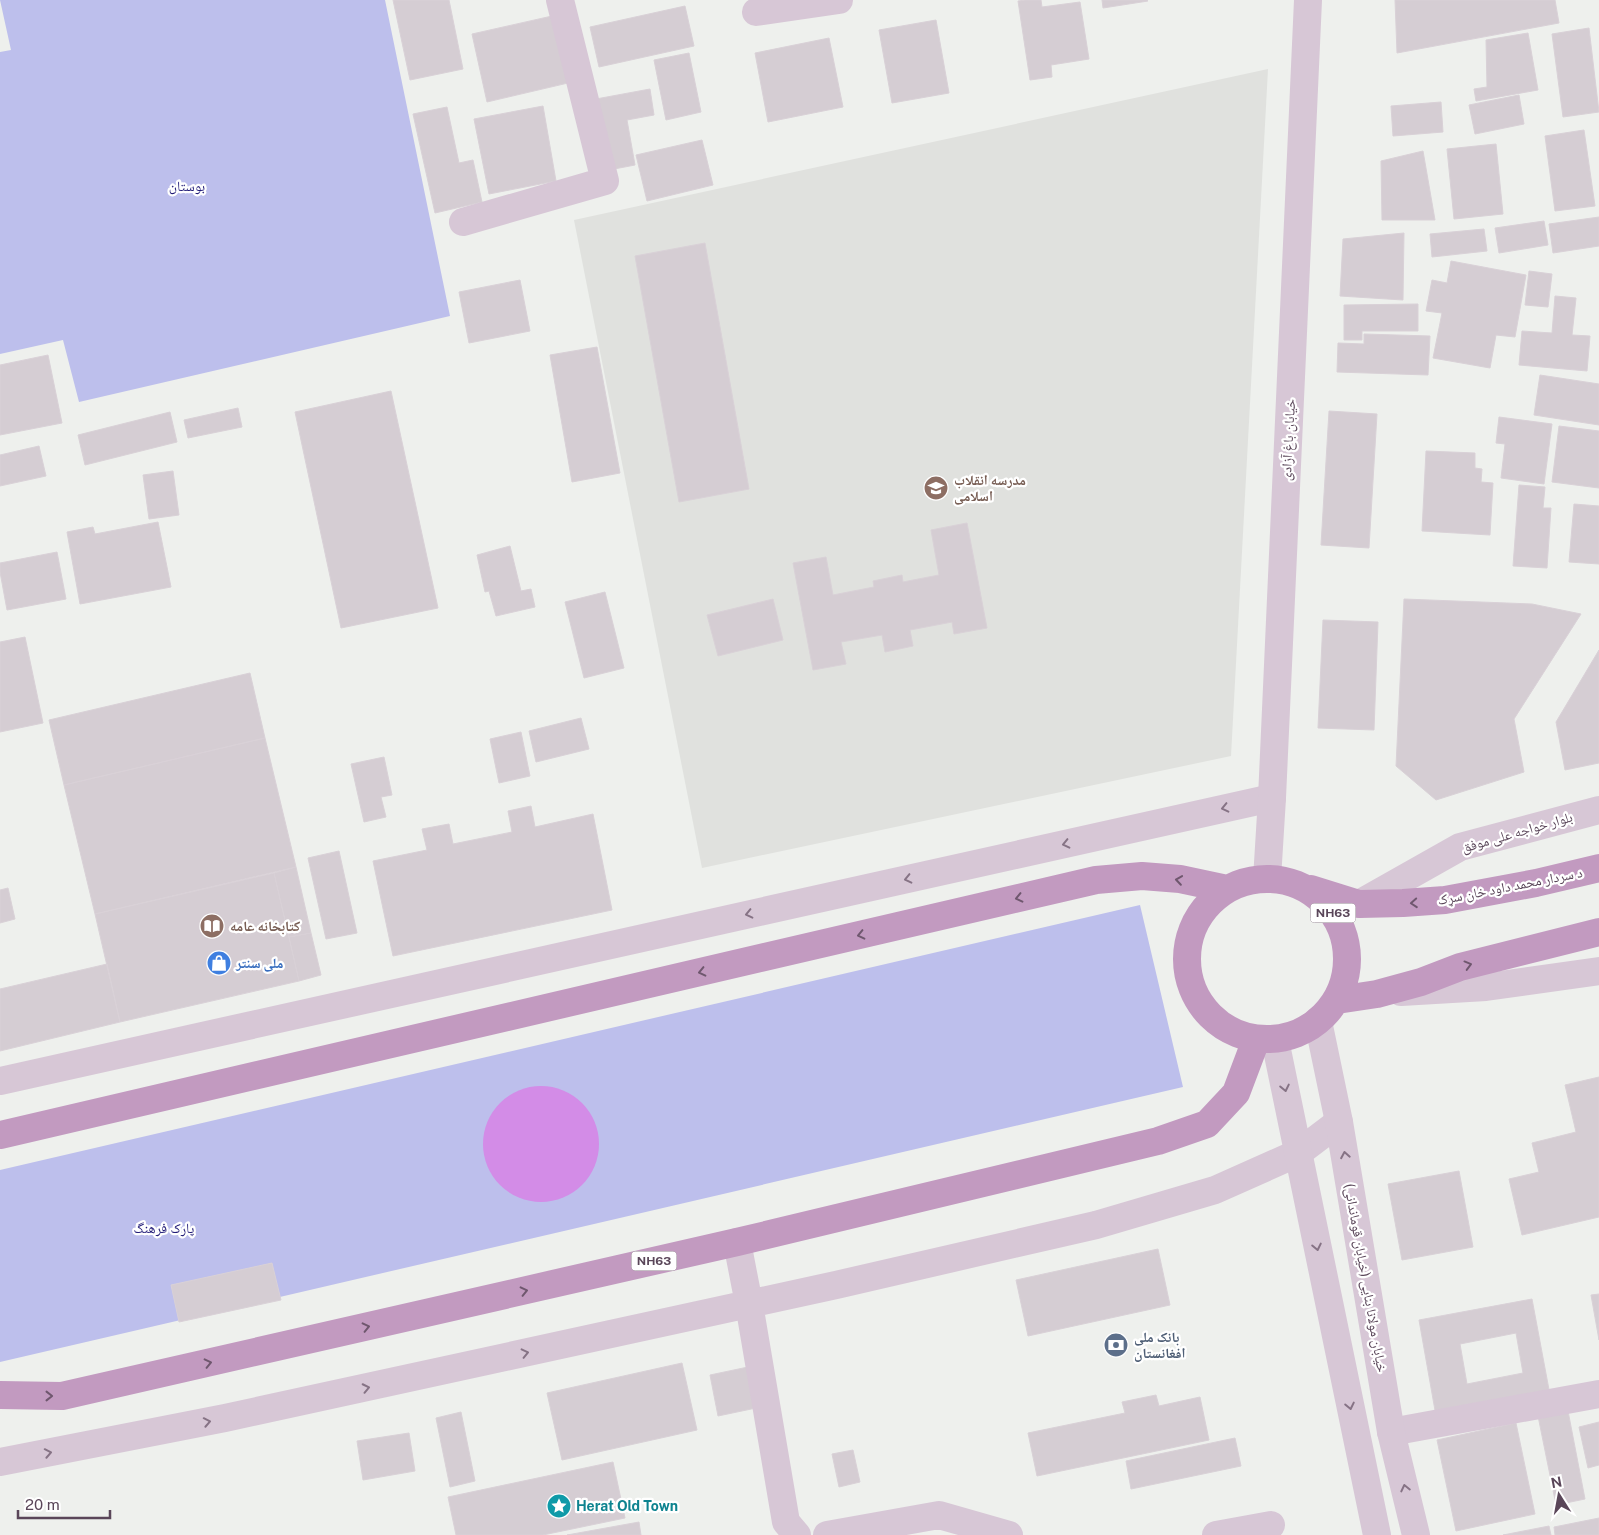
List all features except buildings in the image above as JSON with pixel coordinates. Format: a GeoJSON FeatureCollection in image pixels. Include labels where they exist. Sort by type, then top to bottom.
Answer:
{"type":"FeatureCollection","features":[{"type":"Feature","properties":{"kind":"highway","name":"د سردار محمد داود خان سړک"},"geometry":{"type":"LineString","coordinates":[[1303,887],[1359,904],[1402,903],[1445,900],[1536,883],[1599,868]]}},
{"type":"Feature","properties":{"kind":"highway"},"geometry":{"type":"LineString","coordinates":[[0,1135],[1096,880],[1142,876],[1180,879],[1227,889]]}},
{"type":"Feature","properties":{"kind":"highway","name":"NH63"},"geometry":{"type":"LineString","coordinates":[[1267,879],[1286,881],[1303,887],[1321,900],[1336,916],[1345,937],[1348,958],[1345,980],[1336,1000],[1325,1016],[1310,1028],[1292,1036],[1266,1040],[1235,1034],[1216,1022],[1201,1006],[1190,986],[1186,964],[1188,942],[1196,921],[1209,903],[1227,889],[1246,881],[1267,879]]}},
{"type":"Feature","properties":{"kind":"highway"},"geometry":{"type":"LineString","coordinates":[[1336,1000],[1377,994],[1421,982],[1460,967],[1599,932]]}},
{"type":"Feature","properties":{"kind":"highway","name":"NH63"},"geometry":{"type":"LineString","coordinates":[[0,1395],[62,1396],[737,1242],[1158,1141],[1207,1124],[1236,1093],[1266,1040]]}},
{"type":"Feature","properties":{"kind":"street"},"geometry":{"type":"LineString","coordinates":[[463,222],[605,182],[560,0]]}},
{"type":"Feature","properties":{"kind":"street"},"geometry":{"type":"LineString","coordinates":[[756,12],[839,0]]}},
{"type":"Feature","properties":{"kind":"street","name":"خیابان باغ آزادی"},"geometry":{"type":"LineString","coordinates":[[1267,879],[1308,0]]}},
{"type":"Feature","properties":{"kind":"street"},"geometry":{"type":"LineString","coordinates":[[0,1081],[1272,798]]}},
{"type":"Feature","properties":{"kind":"street","name":"بلوار خواجه علی موفق"},"geometry":{"type":"LineString","coordinates":[[1359,904],[1460,847],[1599,810]]}},
{"type":"Feature","properties":{"kind":"street"},"geometry":{"type":"LineString","coordinates":[[1377,994],[1486,987],[1599,971]]}},
{"type":"Feature","properties":{"kind":"street","name":"خیابان مولانا بنایی (خیابان قوماندانی)"},"geometry":{"type":"LineString","coordinates":[[1318,1021],[1339,1122],[1391,1432],[1416,1535]]}},
{"type":"Feature","properties":{"kind":"street"},"geometry":{"type":"LineString","coordinates":[[1266,1040],[1298,1153],[1377,1535]]}},
{"type":"Feature","properties":{"kind":"street"},"geometry":{"type":"LineString","coordinates":[[0,1462],[235,1416],[749,1304],[1096,1225],[1215,1190],[1298,1153],[1339,1122]]}},
{"type":"Feature","properties":{"kind":"street"},"geometry":{"type":"LineString","coordinates":[[737,1242],[786,1522],[797,1535]]}},
{"type":"Feature","properties":{"kind":"street"},"geometry":{"type":"LineString","coordinates":[[1391,1432],[1599,1394]]}},
{"type":"Feature","properties":{"kind":"street"},"geometry":{"type":"LineString","coordinates":[[827,1535],[939,1515],[1009,1535]]}},
{"type":"Feature","properties":{"kind":"street"},"geometry":{"type":"LineString","coordinates":[[1216,1535],[1271,1525]]}},
{"type":"Feature","properties":{"kind":"shaded area","name":"مدرسه انقلاب اسلامی"},"geometry":{"type":"Polygon","coordinates":[[[1268,69],[1231,756],[702,868],[574,220],[1268,69]]]}},
{"type":"Feature","properties":{"kind":"shaded area"},"geometry":{"type":"Polygon","coordinates":[[[541,1086],[563,1091],[582,1103],[594,1122],[599,1144],[594,1166],[582,1185],[563,1197],[541,1202],[519,1197],[500,1185],[488,1166],[483,1144],[488,1122],[500,1103],[519,1091],[541,1086]]]}},
{"type":"Feature","properties":{"kind":"green space","name":"بوستان"},"geometry":{"type":"Polygon","coordinates":[[[0,0],[385,0],[450,316],[79,402],[63,340],[0,354],[0,52],[11,50],[0,0]]]}},
{"type":"Feature","properties":{"kind":"green space","name":"پارک فرهنگ"},"geometry":{"type":"Polygon","coordinates":[[[1140,905],[1183,1087],[0,1362],[0,1170],[1140,905]]]}},
{"type":"Feature","properties":{"kind":"place","name":"مدرسه انقلاب اسلامی"},"geometry":{"type":"Point","coordinates":[936,488]}},
{"type":"Feature","properties":{"kind":"place","name":"کتابخانه عامه"},"geometry":{"type":"Point","coordinates":[212,926]}},
{"type":"Feature","properties":{"kind":"place","name":"ملی سنتر"},"geometry":{"type":"Point","coordinates":[219,963]}},
{"type":"Feature","properties":{"kind":"place","name":"بانک ملی افغانستان"},"geometry":{"type":"Point","coordinates":[1116,1345]}},
{"type":"Feature","properties":{"kind":"place","name":"Herat Old Town"},"geometry":{"type":"Point","coordinates":[559,1506]}}]}
